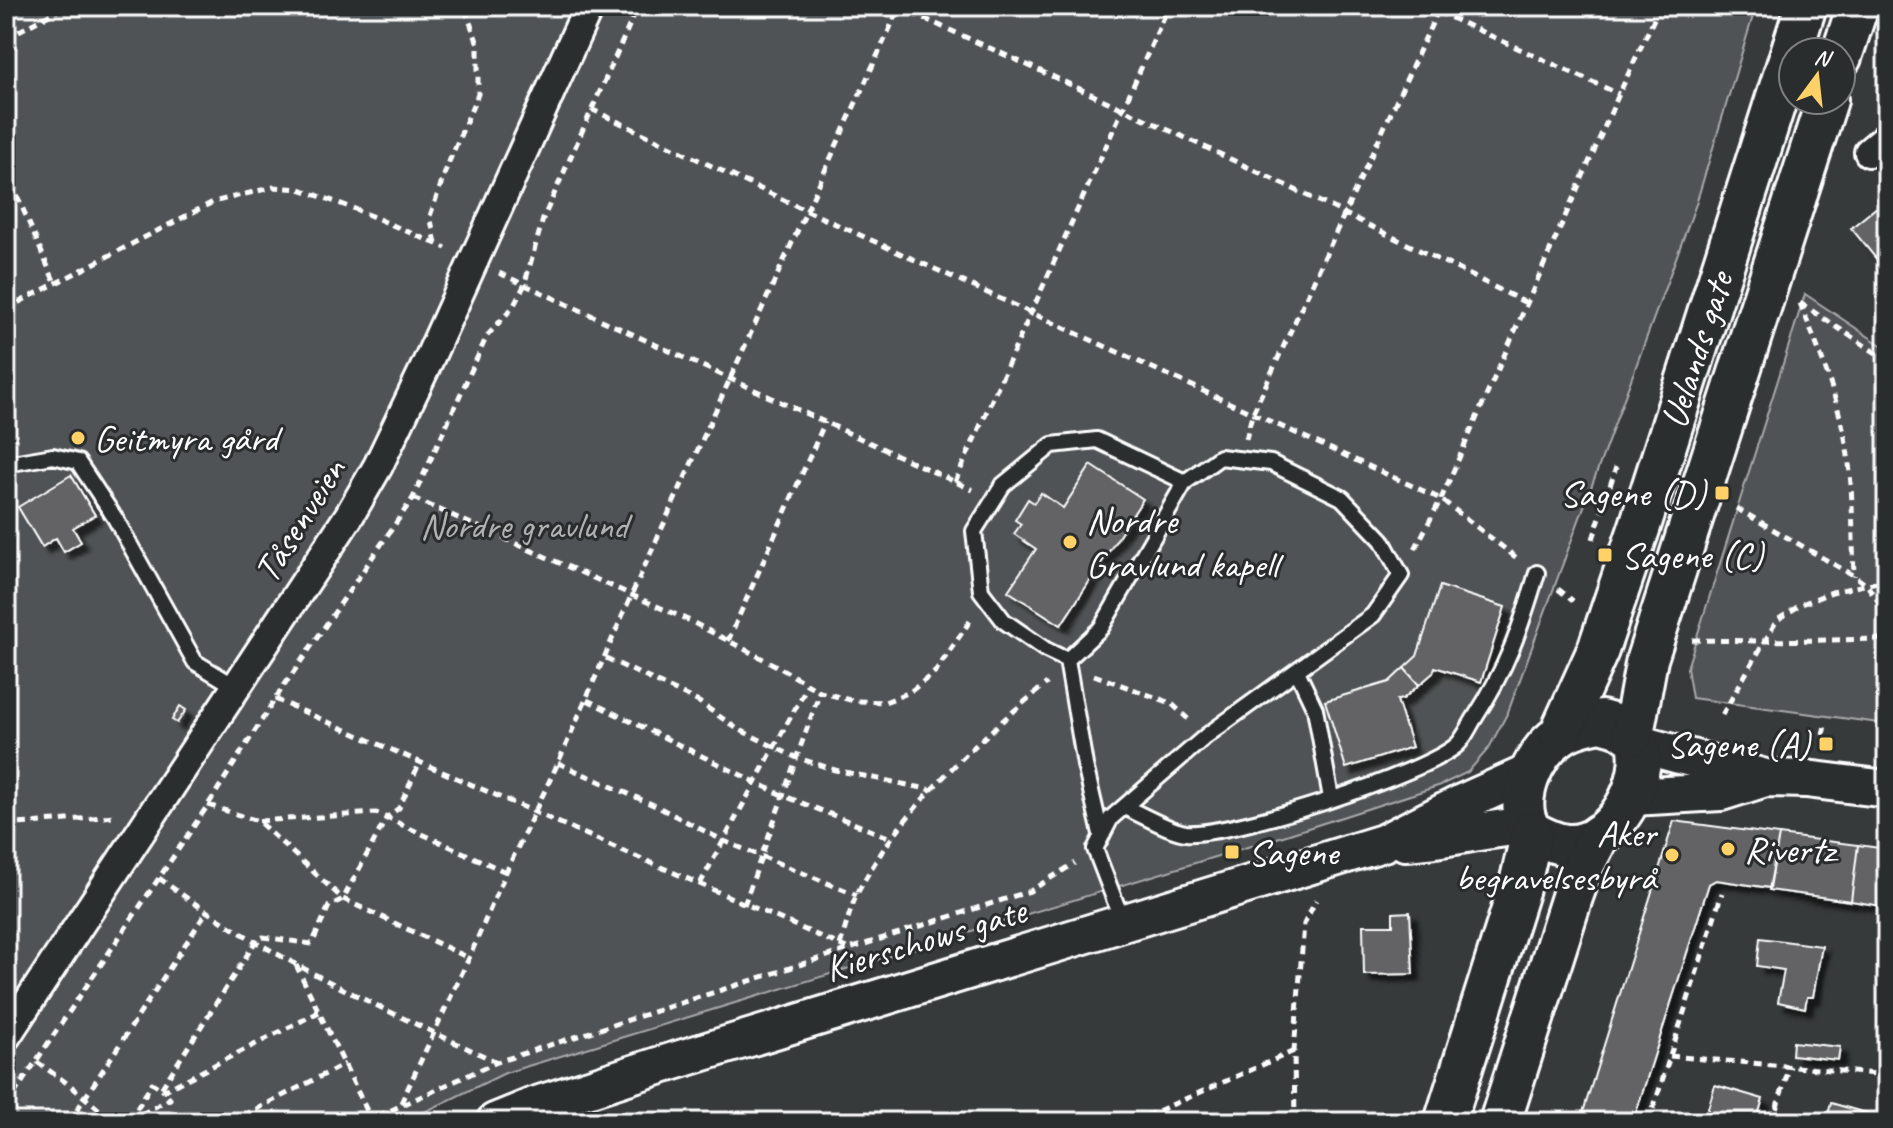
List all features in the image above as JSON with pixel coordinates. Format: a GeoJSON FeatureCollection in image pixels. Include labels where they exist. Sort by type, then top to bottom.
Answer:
{"type":"FeatureCollection","features":[{"type":"Feature","properties":{"kind":"main road","name":"Uelands gate"},"geometry":{"type":"LineString","coordinates":[[1445,1122],[1527,860],[1529,829],[1525,797],[1531,772],[1548,745],[1560,734],[1598,650],[1806,6]]}},
{"type":"Feature","properties":{"kind":"main road"},"geometry":{"type":"LineString","coordinates":[[1848,36],[1858,6]]}},
{"type":"Feature","properties":{"kind":"main road","name":"Uelands gate"},"geometry":{"type":"LineString","coordinates":[[1500,1122],[1576,886],[1599,835],[1632,797],[1640,769],[1636,739],[1647,659],[1822,116]]}},
{"type":"Feature","properties":{"kind":"main road"},"geometry":{"type":"LineString","coordinates":[[1560,734],[1580,725],[1601,721],[1619,726],[1636,739]]}},
{"type":"Feature","properties":{"kind":"main road"},"geometry":{"type":"LineString","coordinates":[[1529,829],[1548,840],[1568,845],[1599,835]]}},
{"type":"Feature","properties":{"kind":"street","name":"Tåsenveien"},"geometry":{"type":"LineString","coordinates":[[6,1036],[349,516],[378,466],[589,6]]}},
{"type":"Feature","properties":{"kind":"street"},"geometry":{"type":"LineString","coordinates":[[1636,739],[1765,778],[1806,779],[1887,789]]}},
{"type":"Feature","properties":{"kind":"street","name":"Kierschows gate"},"geometry":{"type":"LineString","coordinates":[[495,1122],[607,1082],[1383,843],[1531,772]]}},
{"type":"Feature","properties":{"kind":"street"},"geometry":{"type":"LineString","coordinates":[[1632,797],[1721,792],[1765,778]]}},
{"type":"Feature","properties":{"kind":"street","name":"Kierschows gate"},"geometry":{"type":"LineString","coordinates":[[1383,843],[1427,841],[1496,827],[1529,829]]}},
{"type":"Feature","properties":{"kind":"lane"},"geometry":{"type":"LineString","coordinates":[[1101,834],[1068,667],[1004,621],[981,591],[974,531],[1003,485],[1052,445],[1097,440],[1185,482]]}},
{"type":"Feature","properties":{"kind":"lane"},"geometry":{"type":"LineString","coordinates":[[6,464],[53,456],[78,462],[115,518],[195,662],[236,687]]}},
{"type":"Feature","properties":{"kind":"lane"},"geometry":{"type":"LineString","coordinates":[[1068,667],[1101,628],[1185,482],[1220,457],[1271,463],[1342,498],[1382,540],[1401,575],[1373,615],[1206,736],[1111,818],[1095,849],[1123,922]]}},
{"type":"Feature","properties":{"kind":"lane"},"geometry":{"type":"LineString","coordinates":[[1124,807],[1184,833],[1219,832],[1331,798],[1421,765],[1458,744],[1494,688],[1515,645],[1537,573]]}},
{"type":"Feature","properties":{"kind":"lane"},"geometry":{"type":"LineString","coordinates":[[1297,671],[1315,709],[1331,798]]}},
{"type":"Feature","properties":{"kind":"path"},"geometry":{"type":"LineString","coordinates":[[6,38],[66,6]]}},
{"type":"Feature","properties":{"kind":"path"},"geometry":{"type":"LineString","coordinates":[[437,244],[430,216],[478,94],[478,44],[464,6]]}},
{"type":"Feature","properties":{"kind":"path"},"geometry":{"type":"LineString","coordinates":[[401,1103],[587,700],[631,596],[899,6],[1346,213],[1526,303]]}},
{"type":"Feature","properties":{"kind":"path"},"geometry":{"type":"LineString","coordinates":[[955,482],[1169,6]]}},
{"type":"Feature","properties":{"kind":"path"},"geometry":{"type":"LineString","coordinates":[[1425,6],[1439,9],[1619,94]]}},
{"type":"Feature","properties":{"kind":"path"},"geometry":{"type":"LineString","coordinates":[[1401,575],[1441,499],[1660,6]]}},
{"type":"Feature","properties":{"kind":"path"},"geometry":{"type":"LineString","coordinates":[[1240,460],[1252,415],[1439,9]]}},
{"type":"Feature","properties":{"kind":"path"},"geometry":{"type":"LineString","coordinates":[[591,109],[805,210],[1441,499],[1573,601]]}},
{"type":"Feature","properties":{"kind":"path"},"geometry":{"type":"LineString","coordinates":[[6,170],[55,283]]}},
{"type":"Feature","properties":{"kind":"path"},"geometry":{"type":"LineString","coordinates":[[6,309],[213,202],[274,187],[300,189],[455,251]]}},
{"type":"Feature","properties":{"kind":"path"},"geometry":{"type":"LineString","coordinates":[[491,269],[993,500]]}},
{"type":"Feature","properties":{"kind":"path"},"geometry":{"type":"LineString","coordinates":[[1854,576],[1844,433],[1814,337],[1799,302],[1887,360]]}},
{"type":"Feature","properties":{"kind":"path"},"geometry":{"type":"LineString","coordinates":[[728,641],[825,422]]}},
{"type":"Feature","properties":{"kind":"path"},"geometry":{"type":"LineString","coordinates":[[1588,553],[1616,467]]}},
{"type":"Feature","properties":{"kind":"path"},"geometry":{"type":"LineString","coordinates":[[413,498],[728,641],[820,692],[854,701],[885,702],[910,692],[936,671],[974,614],[981,591]]}},
{"type":"Feature","properties":{"kind":"path"},"geometry":{"type":"LineString","coordinates":[[1736,507],[1867,585],[1887,614]]}},
{"type":"Feature","properties":{"kind":"path"},"geometry":{"type":"LineString","coordinates":[[1722,715],[1777,620],[1802,604],[1832,592],[1887,580]]}},
{"type":"Feature","properties":{"kind":"path"},"geometry":{"type":"LineString","coordinates":[[1690,639],[1887,639]]}},
{"type":"Feature","properties":{"kind":"path"},"geometry":{"type":"LineString","coordinates":[[606,658],[699,702],[736,728],[795,757],[835,770],[932,790]]}},
{"type":"Feature","properties":{"kind":"path"},"geometry":{"type":"LineString","coordinates":[[840,945],[857,895],[893,839],[932,790],[996,726],[1068,667],[1171,703],[1206,736]]}},
{"type":"Feature","properties":{"kind":"path"},"geometry":{"type":"LineString","coordinates":[[700,884],[808,685]]}},
{"type":"Feature","properties":{"kind":"path"},"geometry":{"type":"LineString","coordinates":[[744,905],[820,692]]}},
{"type":"Feature","properties":{"kind":"path"},"geometry":{"type":"LineString","coordinates":[[275,699],[850,949]]}},
{"type":"Feature","properties":{"kind":"path"},"geometry":{"type":"LineString","coordinates":[[587,700],[782,795],[893,839]]}},
{"type":"Feature","properties":{"kind":"path"},"geometry":{"type":"LineString","coordinates":[[1823,735],[1825,725]]}},
{"type":"Feature","properties":{"kind":"path"},"geometry":{"type":"LineString","coordinates":[[162,1090],[256,941],[263,937],[312,944],[329,906],[343,899],[387,817],[399,808],[420,762]]}},
{"type":"Feature","properties":{"kind":"path"},"geometry":{"type":"LineString","coordinates":[[558,763],[656,806],[724,841],[857,895]]}},
{"type":"Feature","properties":{"kind":"path"},"geometry":{"type":"LineString","coordinates":[[208,805],[258,821],[376,813],[506,872]]}},
{"type":"Feature","properties":{"kind":"path"},"geometry":{"type":"LineString","coordinates":[[6,825],[102,815],[149,818]]}},
{"type":"Feature","properties":{"kind":"path"},"geometry":{"type":"LineString","coordinates":[[258,821],[343,899],[469,958]]}},
{"type":"Feature","properties":{"kind":"path"},"geometry":{"type":"LineString","coordinates":[[295,964],[345,1064],[368,1120],[497,1062],[1030,891],[1095,849]]}},
{"type":"Feature","properties":{"kind":"path"},"geometry":{"type":"LineString","coordinates":[[159,878],[295,964],[497,1062]]}},
{"type":"Feature","properties":{"kind":"path"},"geometry":{"type":"LineString","coordinates":[[1649,1122],[1722,893]]}},
{"type":"Feature","properties":{"kind":"path"},"geometry":{"type":"LineString","coordinates":[[1295,1122],[1294,1051],[1304,924],[1319,895]]}},
{"type":"Feature","properties":{"kind":"path"},"geometry":{"type":"LineString","coordinates":[[69,1122],[207,911]]}},
{"type":"Feature","properties":{"kind":"path"},"geometry":{"type":"LineString","coordinates":[[162,1090],[319,1012]]}},
{"type":"Feature","properties":{"kind":"path"},"geometry":{"type":"LineString","coordinates":[[1133,1122],[1294,1051]]}},
{"type":"Feature","properties":{"kind":"path"},"geometry":{"type":"LineString","coordinates":[[1670,1056],[1887,1075]]}},
{"type":"Feature","properties":{"kind":"path"},"geometry":{"type":"LineString","coordinates":[[37,1062],[114,1122]]}},
{"type":"Feature","properties":{"kind":"path"},"geometry":{"type":"LineString","coordinates":[[231,1122],[345,1064]]}},
{"type":"Feature","properties":{"kind":"path"},"geometry":{"type":"LineString","coordinates":[[1772,1122],[1790,1066]]}},
{"type":"Feature","properties":{"kind":"path"},"geometry":{"type":"LineString","coordinates":[[125,1122],[132,1117],[152,1083],[170,1099],[132,1117]]}},
{"type":"Feature","properties":{"kind":"green space","name":"Nordre gravlund"},"geometry":{"type":"Polygon","coordinates":[[[6,6],[1756,6],[1696,204],[1508,712],[1489,748],[1468,772],[1441,785],[1277,838],[505,1073],[404,1122],[6,1122],[6,6]]]}},
{"type":"Feature","properties":{"kind":"green space"},"geometry":{"type":"Polygon","coordinates":[[[1805,294],[1887,349],[1887,724],[1692,698],[1687,668],[1805,294]]]}},
{"type":"Feature","properties":{"kind":"building"},"geometry":{"type":"Polygon","coordinates":[[[1887,194],[1887,272],[1851,228],[1883,202],[1881,199],[1887,194]]]}},
{"type":"Feature","properties":{"kind":"building","name":"Nordre Gravlund kapell"},"geometry":{"type":"Polygon","coordinates":[[[1091,465],[1143,499],[1061,625],[1008,591],[1036,549],[1014,534],[1021,524],[1015,520],[1028,499],[1034,503],[1041,493],[1063,508],[1091,465]]]}},
{"type":"Feature","properties":{"kind":"building"},"geometry":{"type":"Polygon","coordinates":[[[71,475],[95,515],[73,528],[81,542],[64,552],[56,538],[42,547],[18,507],[71,475]]]}},
{"type":"Feature","properties":{"kind":"building"},"geometry":{"type":"Polygon","coordinates":[[[1440,586],[1505,607],[1481,682],[1435,667],[1433,673],[1419,685],[1404,668],[1417,656],[1440,586]]]}},
{"type":"Feature","properties":{"kind":"building"},"geometry":{"type":"Polygon","coordinates":[[[1404,668],[1419,685],[1403,699],[1397,700],[1412,747],[1346,768],[1325,701],[1389,682],[1404,668]]]}},
{"type":"Feature","properties":{"kind":"building"},"geometry":{"type":"Polygon","coordinates":[[[180,706],[186,710],[177,723],[172,720],[180,706]]]}},
{"type":"Feature","properties":{"kind":"building"},"geometry":{"type":"Polygon","coordinates":[[[1674,821],[1779,835],[1770,888],[1716,880],[1709,884],[1633,1122],[1580,1122],[1674,821]]]}},
{"type":"Feature","properties":{"kind":"building"},"geometry":{"type":"Polygon","coordinates":[[[1779,835],[1858,845],[1851,901],[1769,890],[1779,835]]]}},
{"type":"Feature","properties":{"kind":"building"},"geometry":{"type":"Polygon","coordinates":[[[1858,845],[1887,849],[1887,907],[1851,901],[1858,845]]]}},
{"type":"Feature","properties":{"kind":"building"},"geometry":{"type":"Polygon","coordinates":[[[1410,912],[1413,974],[1364,975],[1363,925],[1393,925],[1393,913],[1410,912]]]}},
{"type":"Feature","properties":{"kind":"building"},"geometry":{"type":"Polygon","coordinates":[[[1760,938],[1822,946],[1813,997],[1807,997],[1805,1008],[1778,1002],[1784,970],[1757,966],[1760,938]]]}},
{"type":"Feature","properties":{"kind":"building"},"geometry":{"type":"Polygon","coordinates":[[[1793,1042],[1840,1047],[1838,1060],[1792,1055],[1793,1042]]]}},
{"type":"Feature","properties":{"kind":"building"},"geometry":{"type":"Polygon","coordinates":[[[1715,1085],[1763,1099],[1756,1122],[1704,1122],[1715,1085]]]}},
{"type":"Feature","properties":{"kind":"building"},"geometry":{"type":"Polygon","coordinates":[[[1831,1103],[1880,1117],[1879,1122],[1826,1122],[1831,1103]]]}},
{"type":"Feature","properties":{"kind":"building"},"geometry":{"type":"Polygon","coordinates":[[[1338,1116],[1339,1122],[1319,1122],[1319,1117],[1338,1116]]]}},
{"type":"Feature","properties":{"kind":"place","name":"Geitmyra gård"},"geometry":{"type":"Point","coordinates":[78,438]}},
{"type":"Feature","properties":{"kind":"place","name":"Sagene (D)"},"geometry":{"type":"Point","coordinates":[1722,493]}},
{"type":"Feature","properties":{"kind":"place","name":"Nordre Gravlund kapell"},"geometry":{"type":"Point","coordinates":[1070,542]}},
{"type":"Feature","properties":{"kind":"place","name":"Sagene (C)"},"geometry":{"type":"Point","coordinates":[1605,555]}},
{"type":"Feature","properties":{"kind":"place","name":"Sagene (A)"},"geometry":{"type":"Point","coordinates":[1826,744]}},
{"type":"Feature","properties":{"kind":"place","name":"Rivertz"},"geometry":{"type":"Point","coordinates":[1728,849]}},
{"type":"Feature","properties":{"kind":"place","name":"Sagene"},"geometry":{"type":"Point","coordinates":[1232,852]}},
{"type":"Feature","properties":{"kind":"place","name":"Aker begravelsesbyrå"},"geometry":{"type":"Point","coordinates":[1672,855]}}]}
